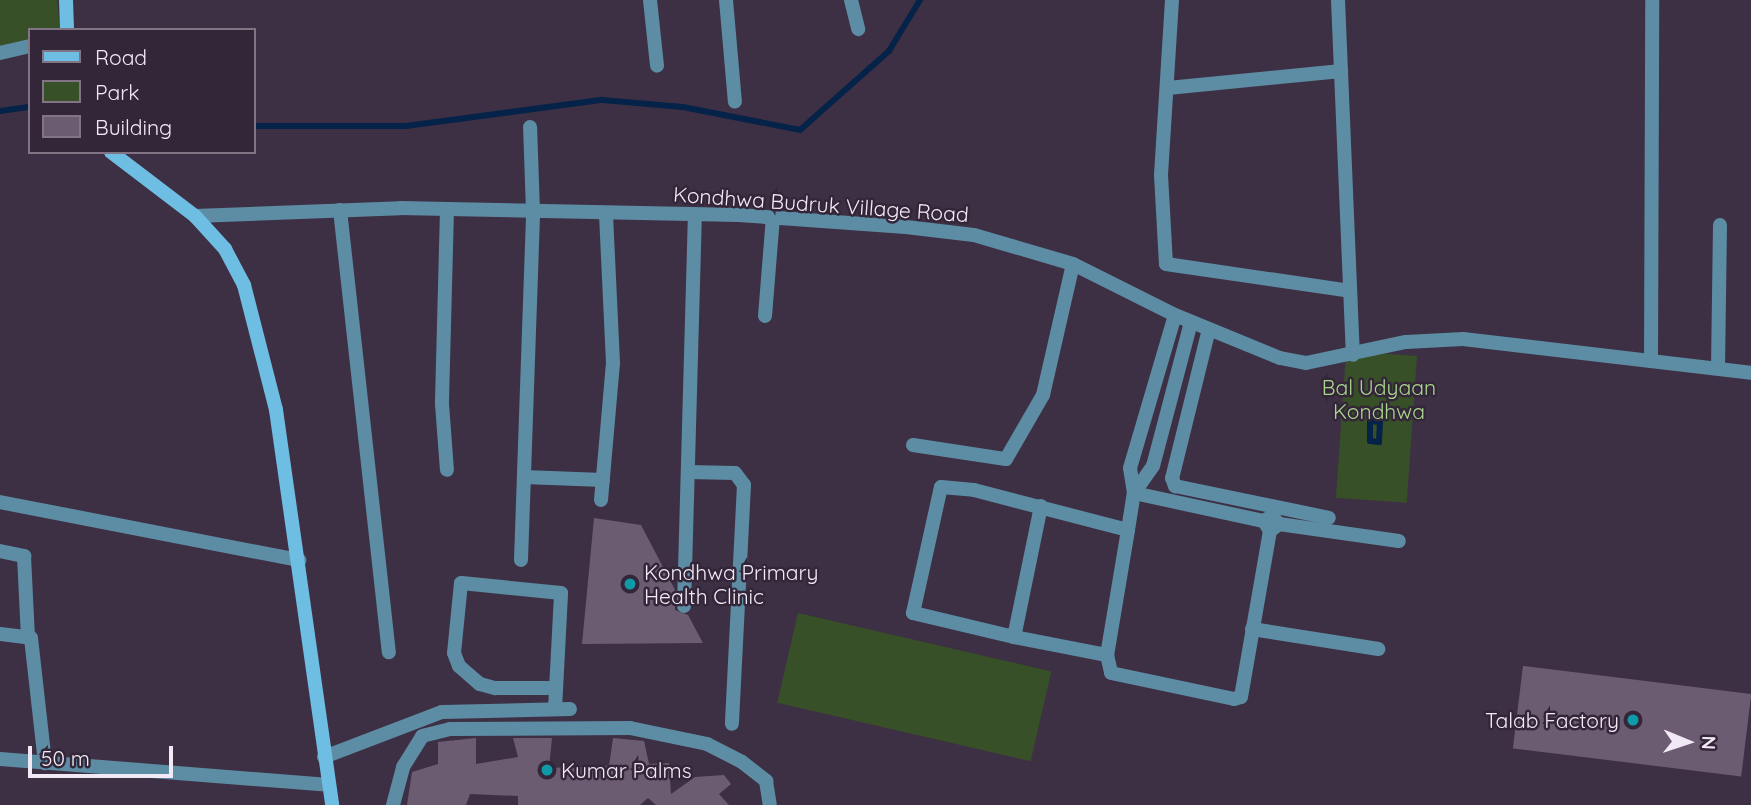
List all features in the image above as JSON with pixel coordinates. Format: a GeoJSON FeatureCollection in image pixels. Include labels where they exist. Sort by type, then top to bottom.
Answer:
{"type":"FeatureCollection","features":[{"type":"Feature","properties":{"kind":"street"},"geometry":{"type":"LineString","coordinates":[[66,0],[67,28]]}},
{"type":"Feature","properties":{"kind":"street"},"geometry":{"type":"LineString","coordinates":[[650,0],[657,66]]}},
{"type":"Feature","properties":{"kind":"street"},"geometry":{"type":"LineString","coordinates":[[726,0],[735,102]]}},
{"type":"Feature","properties":{"kind":"street"},"geometry":{"type":"LineString","coordinates":[[851,0],[858,29]]}},
{"type":"Feature","properties":{"kind":"street"},"geometry":{"type":"LineString","coordinates":[[1172,0],[1161,175],[1166,264],[1350,290]]}},
{"type":"Feature","properties":{"kind":"street"},"geometry":{"type":"LineString","coordinates":[[1338,0],[1353,355]]}},
{"type":"Feature","properties":{"kind":"street"},"geometry":{"type":"LineString","coordinates":[[1651,361],[1652,0]]}},
{"type":"Feature","properties":{"kind":"street"},"geometry":{"type":"LineString","coordinates":[[0,52],[28,46]]}},
{"type":"Feature","properties":{"kind":"street"},"geometry":{"type":"LineString","coordinates":[[1168,89],[1340,71]]}},
{"type":"Feature","properties":{"kind":"street"},"geometry":{"type":"LineString","coordinates":[[521,560],[533,211],[530,127]]}},
{"type":"Feature","properties":{"kind":"street"},"geometry":{"type":"LineString","coordinates":[[114,154],[195,216],[225,248],[252,311],[276,410],[332,805]]}},
{"type":"Feature","properties":{"kind":"street"},"geometry":{"type":"LineString","coordinates":[[340,210],[389,652]]}},
{"type":"Feature","properties":{"kind":"street","name":"Kondhwa Budruk Village Road"},"geometry":{"type":"LineString","coordinates":[[195,216],[340,210],[695,214],[773,217],[974,235],[1073,264],[1191,322],[1306,363],[1406,342],[1463,339],[1751,373]]}},
{"type":"Feature","properties":{"kind":"street"},"geometry":{"type":"LineString","coordinates":[[447,210],[442,404],[447,470]]}},
{"type":"Feature","properties":{"kind":"street"},"geometry":{"type":"LineString","coordinates":[[601,500],[613,363],[606,213]]}},
{"type":"Feature","properties":{"kind":"street"},"geometry":{"type":"LineString","coordinates":[[684,606],[695,214]]}},
{"type":"Feature","properties":{"kind":"street"},"geometry":{"type":"LineString","coordinates":[[765,316],[773,217]]}},
{"type":"Feature","properties":{"kind":"street"},"geometry":{"type":"LineString","coordinates":[[1718,368],[1720,225]]}},
{"type":"Feature","properties":{"kind":"street"},"geometry":{"type":"LineString","coordinates":[[913,445],[1006,459],[1043,395],[1073,264]]}},
{"type":"Feature","properties":{"kind":"street"},"geometry":{"type":"LineString","coordinates":[[1175,315],[1130,468],[1134,493],[1107,655],[1111,673],[1234,699],[1241,697],[1273,520]]}},
{"type":"Feature","properties":{"kind":"street"},"geometry":{"type":"LineString","coordinates":[[1134,493],[1153,466],[1191,322]]}},
{"type":"Feature","properties":{"kind":"street"},"geometry":{"type":"LineString","coordinates":[[1209,329],[1172,478],[1175,486],[1273,520],[1329,519]]}},
{"type":"Feature","properties":{"kind":"street"},"geometry":{"type":"LineString","coordinates":[[688,472],[735,473],[744,485],[732,724]]}},
{"type":"Feature","properties":{"kind":"street"},"geometry":{"type":"LineString","coordinates":[[524,477],[603,480]]}},
{"type":"Feature","properties":{"kind":"street"},"geometry":{"type":"LineString","coordinates":[[1107,655],[913,613],[936,493],[949,486],[1041,506],[1128,530]]}},
{"type":"Feature","properties":{"kind":"street"},"geometry":{"type":"LineString","coordinates":[[1134,493],[1399,541]]}},
{"type":"Feature","properties":{"kind":"street"},"geometry":{"type":"LineString","coordinates":[[0,502],[299,560]]}},
{"type":"Feature","properties":{"kind":"street"},"geometry":{"type":"LineString","coordinates":[[1014,637],[1041,506]]}},
{"type":"Feature","properties":{"kind":"street"},"geometry":{"type":"LineString","coordinates":[[0,551],[24,556],[28,638],[45,763]]}},
{"type":"Feature","properties":{"kind":"street"},"geometry":{"type":"LineString","coordinates":[[555,709],[561,593],[461,583],[454,653],[464,671],[495,688],[556,688]]}},
{"type":"Feature","properties":{"kind":"street"},"geometry":{"type":"LineString","coordinates":[[1252,629],[1378,649]]}},
{"type":"Feature","properties":{"kind":"street"},"geometry":{"type":"LineString","coordinates":[[0,634],[28,638]]}},
{"type":"Feature","properties":{"kind":"street"},"geometry":{"type":"LineString","coordinates":[[324,757],[442,712],[570,709]]}},
{"type":"Feature","properties":{"kind":"street"},"geometry":{"type":"LineString","coordinates":[[393,805],[403,767],[422,736],[450,729],[641,730],[706,744],[766,780],[770,805]]}},
{"type":"Feature","properties":{"kind":"street"},"geometry":{"type":"LineString","coordinates":[[0,759],[329,785]]}},
{"type":"Feature","properties":{"kind":"green space"},"geometry":{"type":"Polygon","coordinates":[[[0,0],[57,0],[60,28],[28,28],[28,48],[0,54],[0,0]]]}},
{"type":"Feature","properties":{"kind":"green space","name":"Bal Udyaan Kondhwa"},"geometry":{"type":"Polygon","coordinates":[[[1346,351],[1417,356],[1407,503],[1336,498],[1346,351]]]}},
{"type":"Feature","properties":{"kind":"green space"},"geometry":{"type":"Polygon","coordinates":[[[798,613],[1051,671],[1031,761],[777,703],[798,613]]]}},
{"type":"Feature","properties":{"kind":"building","name":"Kondhwa Primary Health Clinic"},"geometry":{"type":"Polygon","coordinates":[[[594,518],[641,525],[675,590],[675,610],[688,615],[703,643],[582,644],[594,518]]]}},
{"type":"Feature","properties":{"kind":"building","name":"Talab Factory"},"geometry":{"type":"Polygon","coordinates":[[[1523,666],[1751,694],[1741,776],[1513,748],[1523,666]]]}},
{"type":"Feature","properties":{"kind":"building","name":"Kumar Palms"},"geometry":{"type":"Polygon","coordinates":[[[476,738],[476,764],[518,757],[513,738],[552,738],[549,768],[609,766],[613,738],[644,741],[649,764],[669,763],[671,794],[695,777],[724,775],[731,784],[719,794],[729,805],[656,805],[648,798],[640,805],[518,805],[518,796],[470,794],[466,805],[407,805],[412,772],[438,764],[438,742],[476,738]]]}},
{"type":"Feature","properties":{"kind":"waterway"},"geometry":{"type":"LineString","coordinates":[[256,126],[406,126],[602,100],[683,107],[800,130],[889,51],[920,0]]}},
{"type":"Feature","properties":{"kind":"waterway"},"geometry":{"type":"LineString","coordinates":[[0,111],[28,107]]}},
{"type":"Feature","properties":{"kind":"waterway"},"geometry":{"type":"LineString","coordinates":[[1370,421],[1380,422],[1379,442],[1370,441],[1370,421]]}},
{"type":"Feature","properties":{"kind":"place","name":"Kondhwa Primary Health Clinic"},"geometry":{"type":"Point","coordinates":[630,584]}},
{"type":"Feature","properties":{"kind":"place","name":"Talab Factory"},"geometry":{"type":"Point","coordinates":[1633,720]}},
{"type":"Feature","properties":{"kind":"place","name":"Kumar Palms"},"geometry":{"type":"Point","coordinates":[547,770]}}]}
